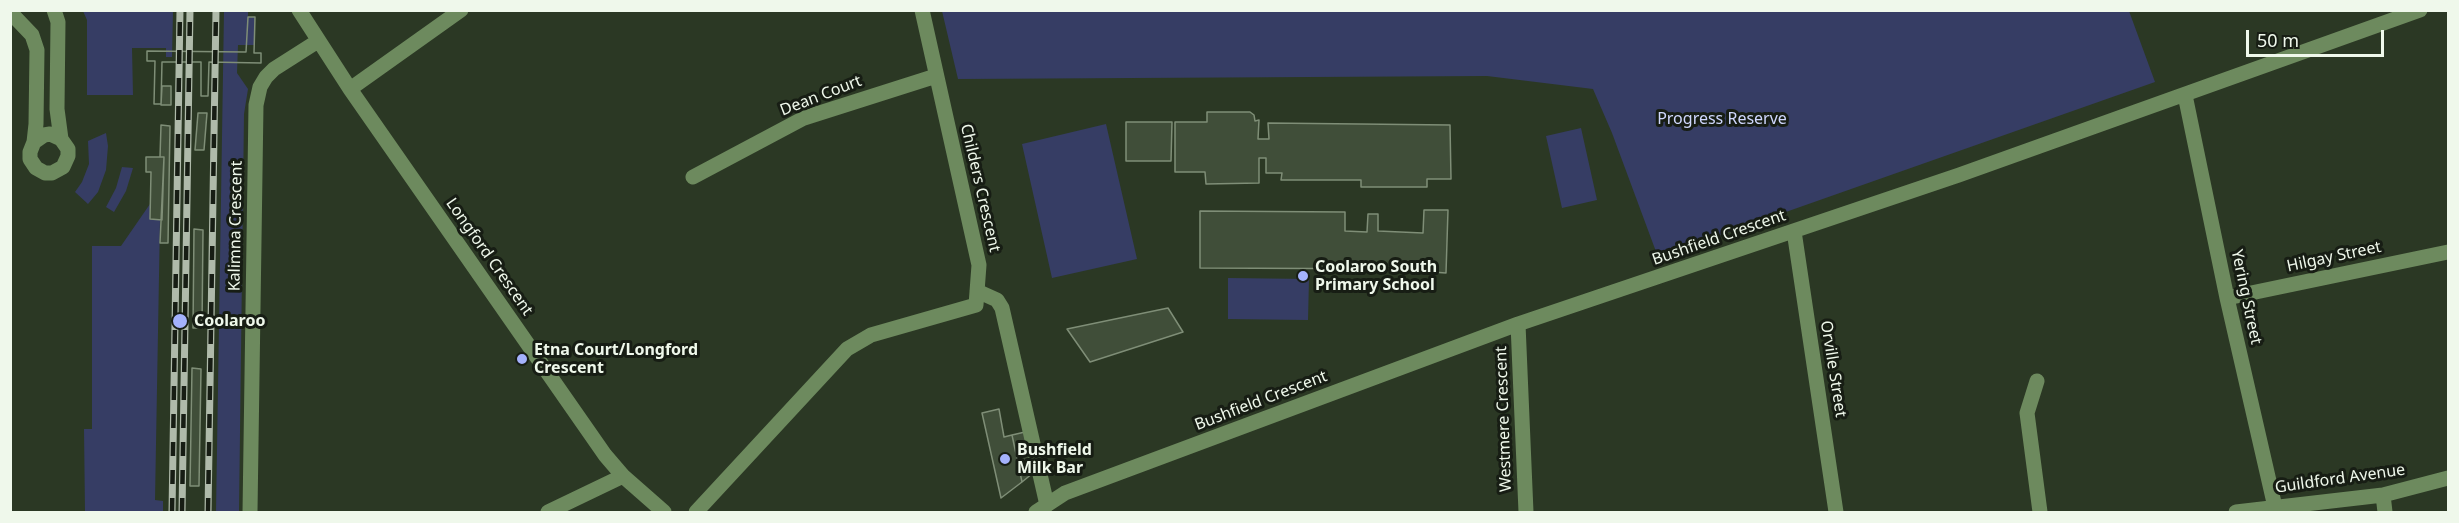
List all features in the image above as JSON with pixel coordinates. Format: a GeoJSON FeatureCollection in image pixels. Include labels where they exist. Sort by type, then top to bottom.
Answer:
{"type":"FeatureCollection","features":[{"type":"Feature","properties":{"kind":"street"},"geometry":{"type":"LineString","coordinates":[[10,12],[32,34],[37,50],[34,142],[30,152],[32,163],[39,171],[52,173],[67,162],[68,150],[61,139],[57,109],[58,22],[54,10]]}},
{"type":"Feature","properties":{"kind":"street","name":"Longford Crescent"},"geometry":{"type":"LineString","coordinates":[[299,10],[350,89],[605,455],[623,476],[664,513]]}},
{"type":"Feature","properties":{"kind":"street"},"geometry":{"type":"LineString","coordinates":[[350,89],[460,10]]}},
{"type":"Feature","properties":{"kind":"street","name":"Childers Crescent"},"geometry":{"type":"LineString","coordinates":[[922,10],[978,265],[977,291]]}},
{"type":"Feature","properties":{"kind":"street","name":"Bushfield Crescent"},"geometry":{"type":"LineString","coordinates":[[1042,509],[1065,493],[1518,324],[2185,95],[2420,10]]}},
{"type":"Feature","properties":{"kind":"street","name":"Kalimna Crescent"},"geometry":{"type":"LineString","coordinates":[[250,513],[256,105],[260,87],[266,77],[274,69],[318,40]]}},
{"type":"Feature","properties":{"kind":"street","name":"Dean Court"},"geometry":{"type":"LineString","coordinates":[[693,177],[804,118],[936,76]]}},
{"type":"Feature","properties":{"kind":"street","name":"Yering Street"},"geometry":{"type":"LineString","coordinates":[[2185,95],[2227,298],[2275,507]]}},
{"type":"Feature","properties":{"kind":"street"},"geometry":{"type":"LineString","coordinates":[[34,142],[44,135],[61,139]]}},
{"type":"Feature","properties":{"kind":"street","name":"Orville Street"},"geometry":{"type":"LineString","coordinates":[[1794,231],[1836,513]]}},
{"type":"Feature","properties":{"kind":"street","name":"Hilgay Street"},"geometry":{"type":"LineString","coordinates":[[2227,298],[2448,252]]}},
{"type":"Feature","properties":{"kind":"street"},"geometry":{"type":"LineString","coordinates":[[696,513],[847,348],[871,335],[976,305],[977,291],[997,300],[1002,308],[1042,509]]}},
{"type":"Feature","properties":{"kind":"street","name":"Westmere Crescent"},"geometry":{"type":"LineString","coordinates":[[1518,324],[1526,513]]}},
{"type":"Feature","properties":{"kind":"street"},"geometry":{"type":"LineString","coordinates":[[2037,381],[2027,413],[2040,513]]}},
{"type":"Feature","properties":{"kind":"street"},"geometry":{"type":"LineString","coordinates":[[548,513],[623,476]]}},
{"type":"Feature","properties":{"kind":"street","name":"Guildford Avenue"},"geometry":{"type":"LineString","coordinates":[[2236,513],[2383,495],[2448,478]]}},
{"type":"Feature","properties":{"kind":"street"},"geometry":{"type":"LineString","coordinates":[[2383,495],[2385,513]]}},
{"type":"Feature","properties":{"kind":"green space"},"geometry":{"type":"Polygon","coordinates":[[[83,11],[173,11],[172,57],[166,57],[166,48],[132,48],[133,95],[87,95],[87,20],[83,11]]]}},
{"type":"Feature","properties":{"kind":"green space"},"geometry":{"type":"Polygon","coordinates":[[[224,11],[248,11],[248,17],[255,17],[254,45],[238,45],[237,73],[248,89],[244,114],[239,512],[216,512],[224,11]]]}},
{"type":"Feature","properties":{"kind":"green space","name":"Progress Reserve"},"geometry":{"type":"Polygon","coordinates":[[[942,11],[2129,11],[2155,82],[1658,257],[1612,133],[1593,89],[1487,76],[958,79],[942,11]]]}},
{"type":"Feature","properties":{"kind":"green space"},"geometry":{"type":"Polygon","coordinates":[[[1106,124],[1137,259],[1052,278],[1022,144],[1106,124]]]}},
{"type":"Feature","properties":{"kind":"green space"},"geometry":{"type":"Polygon","coordinates":[[[1581,128],[1597,200],[1562,208],[1546,136],[1581,128]]]}},
{"type":"Feature","properties":{"kind":"green space"},"geometry":{"type":"Polygon","coordinates":[[[106,133],[108,146],[106,170],[98,192],[88,204],[75,192],[89,164],[88,141],[106,133]]]}},
{"type":"Feature","properties":{"kind":"green space"},"geometry":{"type":"Polygon","coordinates":[[[122,167],[133,168],[126,191],[114,212],[106,207],[116,188],[122,167]]]}},
{"type":"Feature","properties":{"kind":"green space"},"geometry":{"type":"Polygon","coordinates":[[[150,204],[150,219],[160,220],[155,500],[163,501],[163,512],[85,512],[84,429],[92,429],[92,246],[121,246],[150,204]]]}},
{"type":"Feature","properties":{"kind":"green space"},"geometry":{"type":"Polygon","coordinates":[[[1228,278],[1309,279],[1308,320],[1228,319],[1228,278]]]}},
{"type":"Feature","properties":{"kind":"building"},"geometry":{"type":"Polygon","coordinates":[[[248,17],[255,17],[254,53],[261,53],[261,63],[209,62],[208,96],[201,96],[201,62],[162,62],[161,104],[154,104],[155,61],[147,61],[147,51],[246,52],[248,17]]]}},
{"type":"Feature","properties":{"kind":"building"},"geometry":{"type":"Polygon","coordinates":[[[248,17],[255,17],[254,53],[261,53],[261,63],[209,62],[208,96],[201,96],[201,62],[162,62],[161,104],[154,104],[155,61],[147,61],[147,51],[246,52],[248,17]]]}},
{"type":"Feature","properties":{"kind":"building"},"geometry":{"type":"Polygon","coordinates":[[[162,86],[171,86],[171,105],[161,105],[162,86]]]}},
{"type":"Feature","properties":{"kind":"building"},"geometry":{"type":"Polygon","coordinates":[[[1207,112],[1250,112],[1254,115],[1255,121],[1259,120],[1258,139],[1269,139],[1268,123],[1450,125],[1451,179],[1427,179],[1427,187],[1361,187],[1361,180],[1281,180],[1282,173],[1266,173],[1266,158],[1259,158],[1259,183],[1206,184],[1205,172],[1175,172],[1175,122],[1207,122],[1207,112]]]}},
{"type":"Feature","properties":{"kind":"building"},"geometry":{"type":"Polygon","coordinates":[[[198,113],[207,113],[204,150],[195,150],[198,113]]]}},
{"type":"Feature","properties":{"kind":"building"},"geometry":{"type":"Polygon","coordinates":[[[1126,122],[1172,122],[1171,161],[1126,161],[1126,122]]]}},
{"type":"Feature","properties":{"kind":"building"},"geometry":{"type":"Polygon","coordinates":[[[161,125],[170,126],[168,243],[160,243],[164,157],[160,157],[161,125]]]}},
{"type":"Feature","properties":{"kind":"building"},"geometry":{"type":"Polygon","coordinates":[[[146,157],[164,157],[162,220],[150,219],[151,172],[146,172],[146,157]]]}},
{"type":"Feature","properties":{"kind":"building"},"geometry":{"type":"Polygon","coordinates":[[[1424,210],[1448,210],[1446,273],[1432,272],[1432,263],[1424,264],[1424,269],[1200,268],[1200,211],[1345,212],[1345,231],[1367,232],[1368,214],[1378,214],[1378,231],[1423,233],[1424,210]]]}},
{"type":"Feature","properties":{"kind":"building"},"geometry":{"type":"Polygon","coordinates":[[[194,229],[203,230],[202,328],[193,328],[194,229]]]}},
{"type":"Feature","properties":{"kind":"building"},"geometry":{"type":"Polygon","coordinates":[[[1168,308],[1183,332],[1090,362],[1067,329],[1168,308]]]}},
{"type":"Feature","properties":{"kind":"building"},"geometry":{"type":"Polygon","coordinates":[[[192,368],[201,369],[199,486],[190,486],[192,368]]]}},
{"type":"Feature","properties":{"kind":"building","name":"Bushfield Milk Bar"},"geometry":{"type":"Polygon","coordinates":[[[999,409],[1004,437],[1012,435],[1022,482],[1001,498],[982,413],[999,409]]]}},
{"type":"Feature","properties":{"kind":"building"},"geometry":{"type":"Polygon","coordinates":[[[1025,432],[1033,473],[1022,482],[1012,435],[1025,432]]]}},
{"type":"Feature","properties":{"kind":"railway"},"geometry":{"type":"LineString","coordinates":[[172,512],[180,10]]}},
{"type":"Feature","properties":{"kind":"railway"},"geometry":{"type":"LineString","coordinates":[[182,512],[190,10]]}},
{"type":"Feature","properties":{"kind":"railway"},"geometry":{"type":"LineString","coordinates":[[208,512],[216,10]]}},
{"type":"Feature","properties":{"kind":"place","name":"Coolaroo South Primary School"},"geometry":{"type":"Point","coordinates":[1303,276]}},
{"type":"Feature","properties":{"kind":"place","name":"Coolaroo"},"geometry":{"type":"Point","coordinates":[180,321]}},
{"type":"Feature","properties":{"kind":"place","name":"Etna Court/Longford Crescent"},"geometry":{"type":"Point","coordinates":[522,359]}},
{"type":"Feature","properties":{"kind":"place","name":"Bushfield Milk Bar"},"geometry":{"type":"Point","coordinates":[1005,459]}}]}
